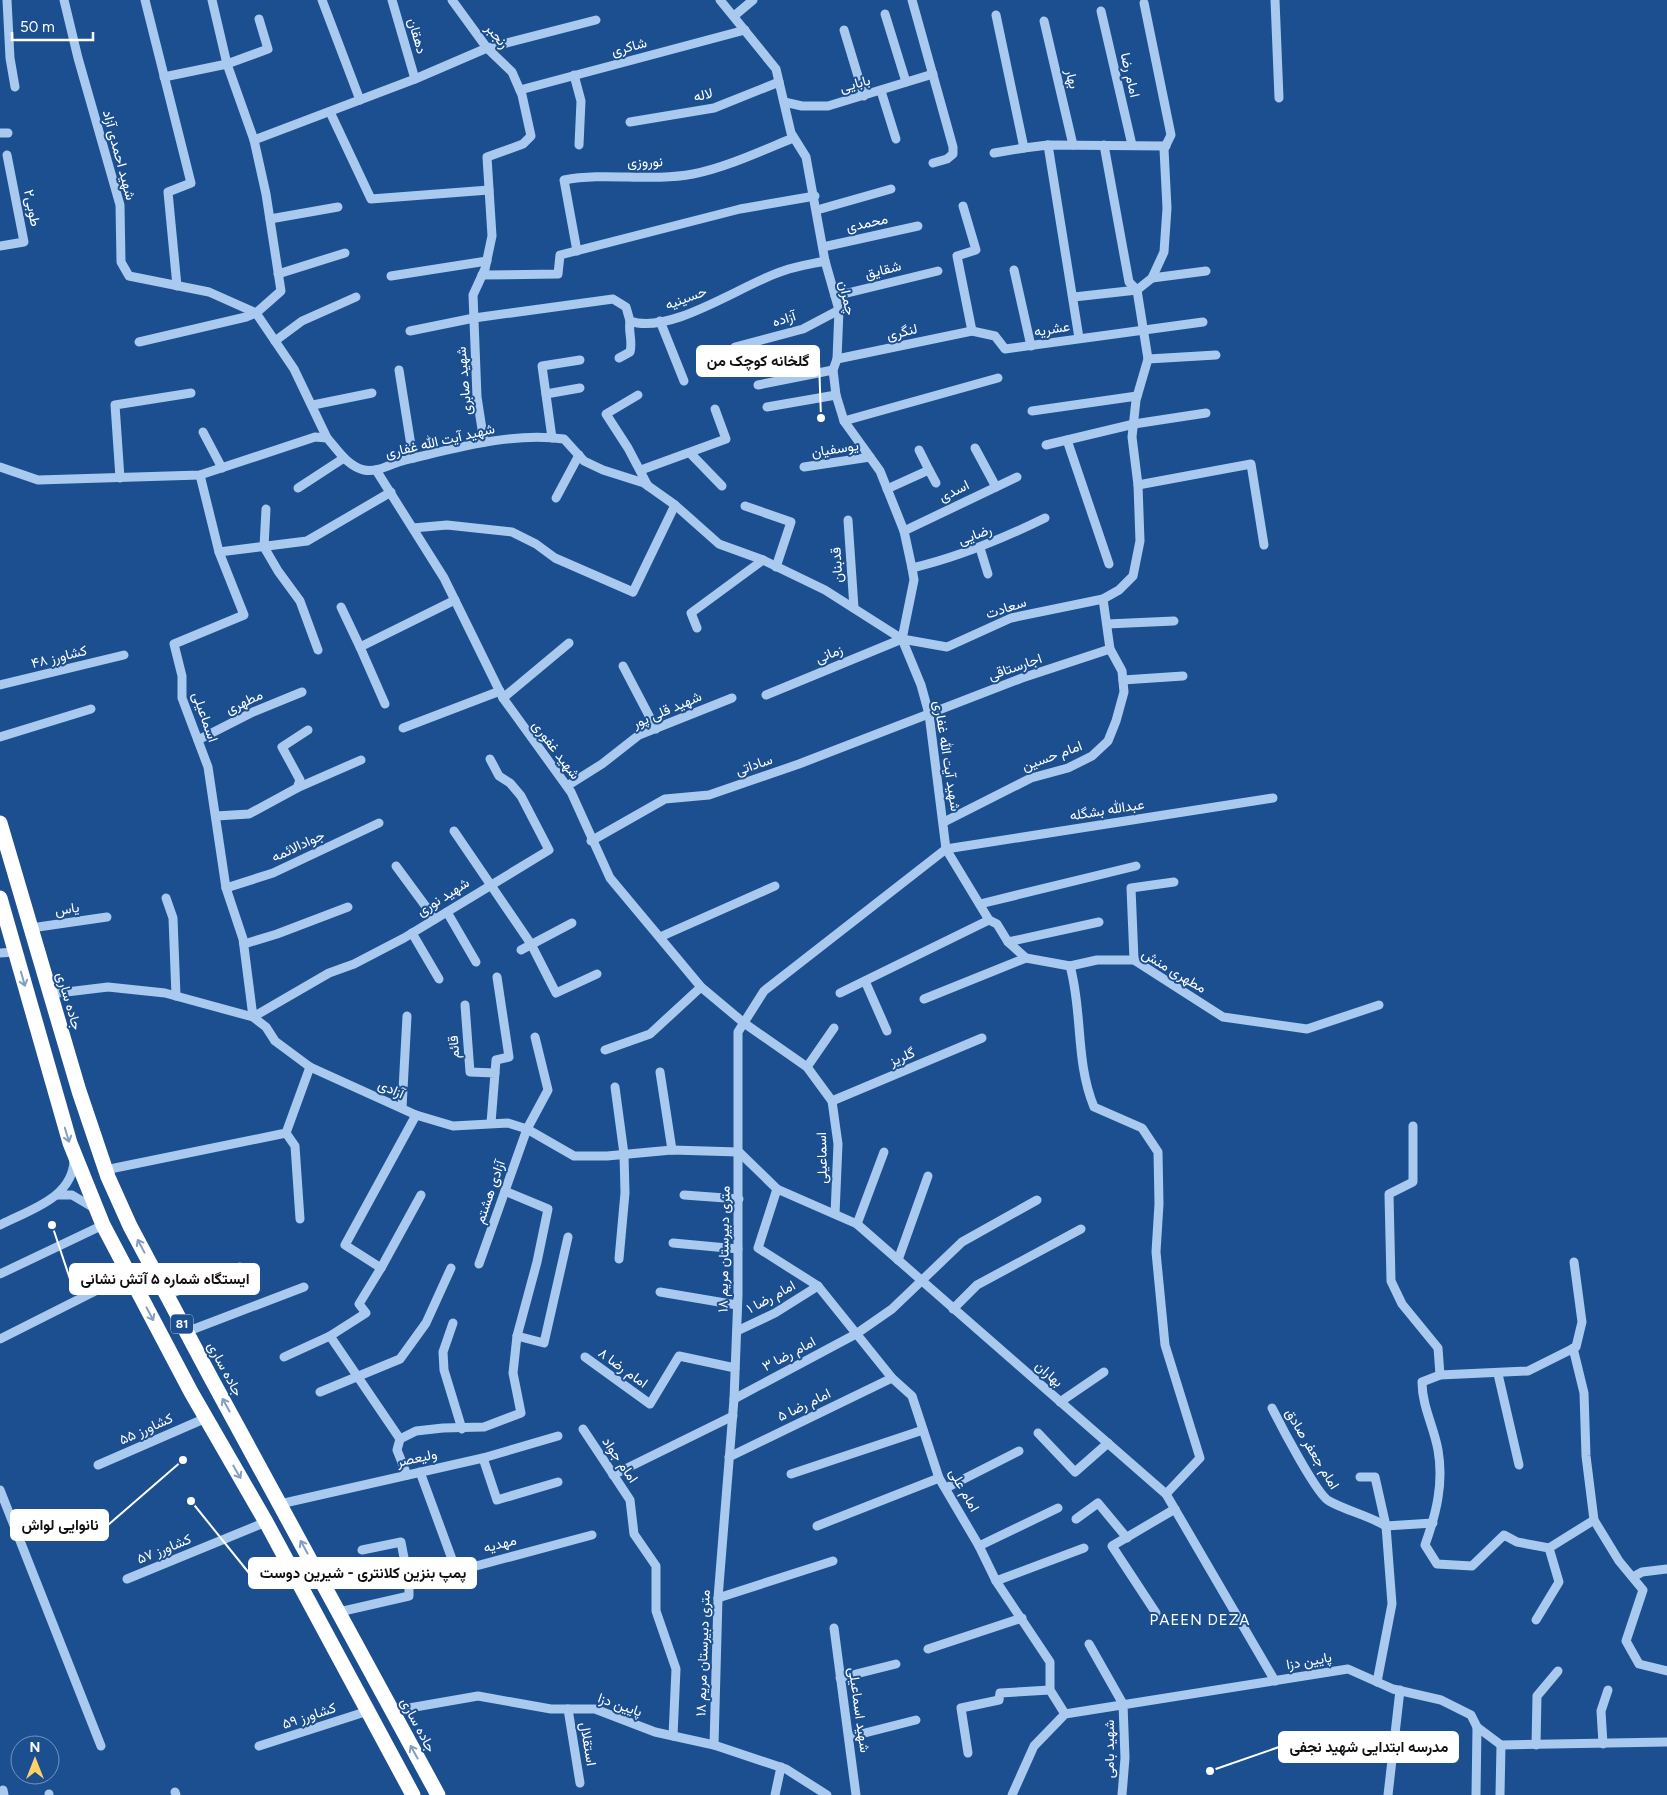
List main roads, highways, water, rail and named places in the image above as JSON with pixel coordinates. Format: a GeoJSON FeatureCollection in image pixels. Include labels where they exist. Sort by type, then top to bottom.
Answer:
{"type":"FeatureCollection","features":[{"type":"Feature","properties":{"kind":"highway","name":"جاده ساری"},"geometry":{"type":"LineString","coordinates":[[0,822],[87,1118],[105,1170],[130,1226],[438,1795]]}},
{"type":"Feature","properties":{"kind":"highway","name":"81"},"geometry":{"type":"LineString","coordinates":[[0,898],[8,953],[75,1156],[96,1209],[206,1418],[266,1522],[413,1795]]}},
{"type":"Feature","properties":{"kind":"place","name":"گلخانه کوچک من"},"geometry":{"type":"Point","coordinates":[821,418]}},
{"type":"Feature","properties":{"kind":"place","name":"ایستگاه شماره ۵ آتش نشانی"},"geometry":{"type":"Point","coordinates":[52,1225]}},
{"type":"Feature","properties":{"kind":"place","name":"نانوایی لواش"},"geometry":{"type":"Point","coordinates":[183,1460]}},
{"type":"Feature","properties":{"kind":"place","name":"پمپ بنزین کلانتری - شیرین دوست"},"geometry":{"type":"Point","coordinates":[191,1501]}},
{"type":"Feature","properties":{"kind":"place","name":"مدرسه ابتدایی شهید نجفی"},"geometry":{"type":"Point","coordinates":[1210,1771]}},
{"type":"Feature","properties":{"kind":"district","name":"PAEEN DEZA"},"geometry":{"type":"Point","coordinates":[1200,1620]}}]}
